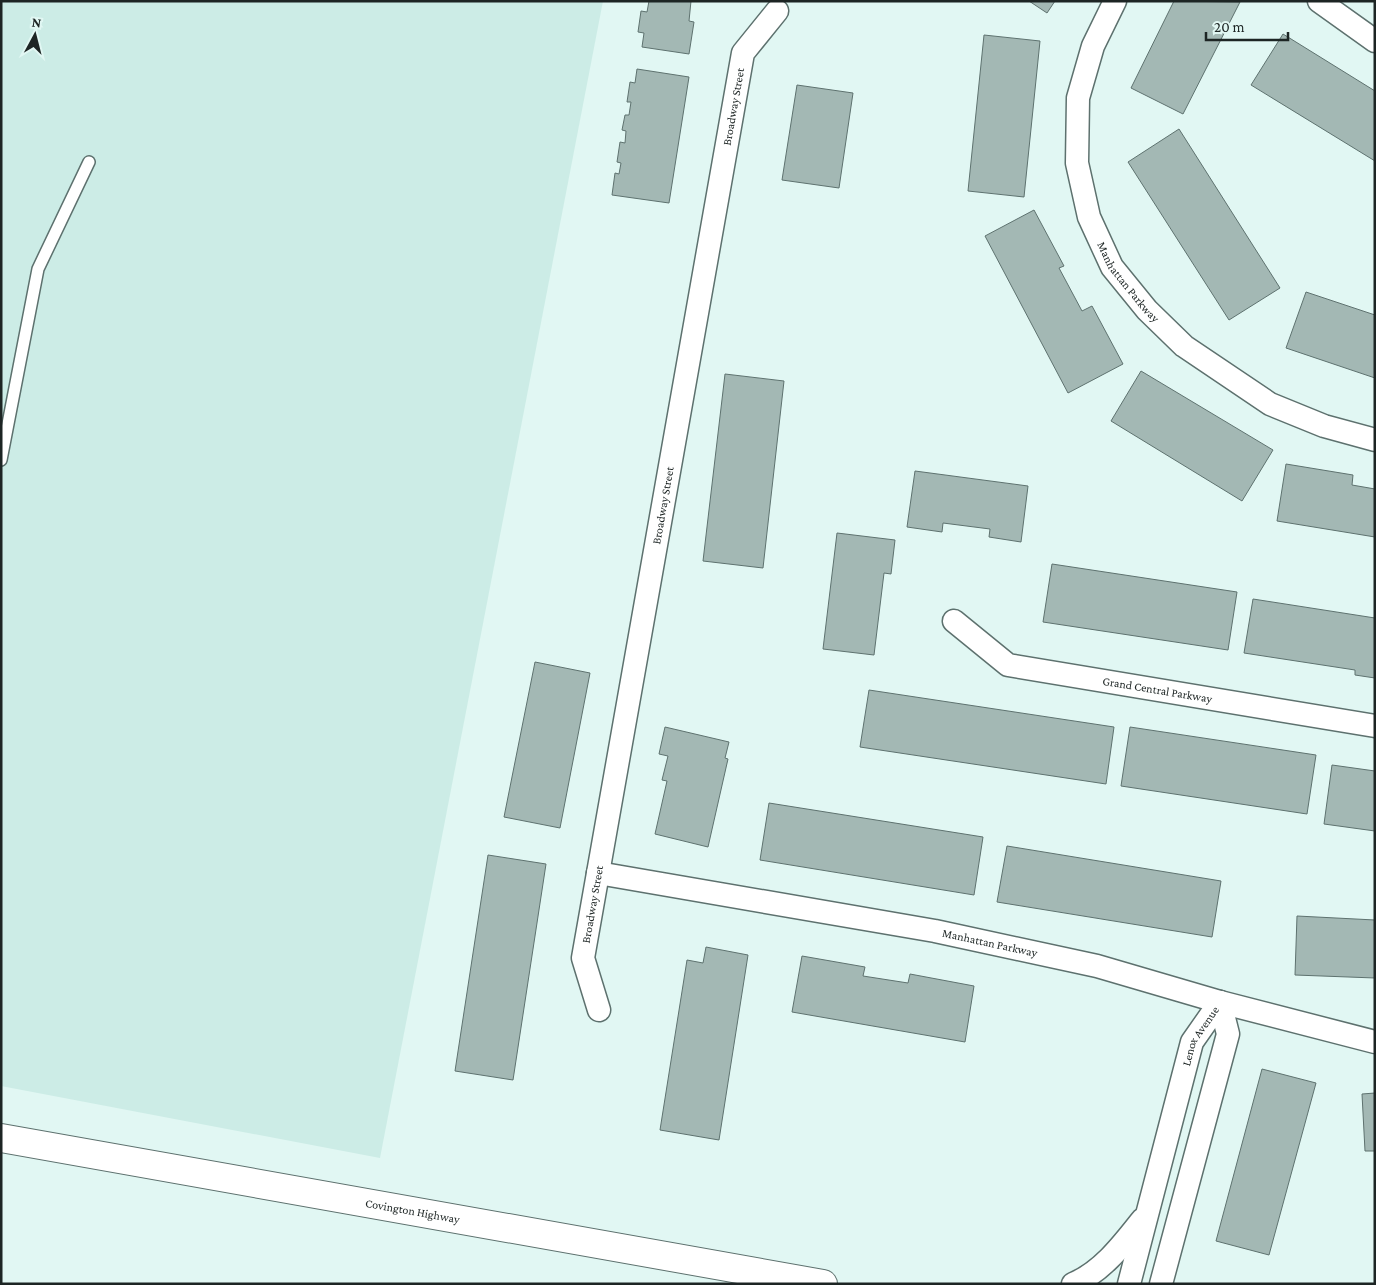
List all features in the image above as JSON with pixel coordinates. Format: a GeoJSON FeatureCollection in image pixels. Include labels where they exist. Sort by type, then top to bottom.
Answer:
{"type":"FeatureCollection","features":[{"type":"Feature","properties":{"kind":"main road","name":"Covington Highway"},"geometry":{"type":"LineString","coordinates":[[1,1138],[795,1281],[823,1284]]}},
{"type":"Feature","properties":{"kind":"street","name":"Manhattan Parkway"},"geometry":{"type":"LineString","coordinates":[[1115,1],[1093,46],[1078,98],[1077,163],[1089,217],[1112,267],[1147,310],[1184,346],[1270,404],[1324,426],[1375,440]]}},
{"type":"Feature","properties":{"kind":"street"},"geometry":{"type":"LineString","coordinates":[[1320,1],[1375,41]]}},
{"type":"Feature","properties":{"kind":"street","name":"Broadway Street"},"geometry":{"type":"LineString","coordinates":[[599,1010],[583,958],[743,53],[777,10]]}},
{"type":"Feature","properties":{"kind":"street","name":"Grand Central Parkway"},"geometry":{"type":"LineString","coordinates":[[954,621],[1008,665],[1375,726]]}},
{"type":"Feature","properties":{"kind":"street","name":"Manhattan Parkway"},"geometry":{"type":"LineString","coordinates":[[598,873],[934,931],[1097,966],[1220,1002],[1375,1042]]}},
{"type":"Feature","properties":{"kind":"street","name":"Lenox Avenue"},"geometry":{"type":"LineString","coordinates":[[1129,1284],[1192,1042],[1220,1002]]}},
{"type":"Feature","properties":{"kind":"street","name":"Lenox Avenue"},"geometry":{"type":"LineString","coordinates":[[1161,1284],[1228,1034],[1220,1002]]}},
{"type":"Feature","properties":{"kind":"street","name":"Lenox Avenue"},"geometry":{"type":"LineString","coordinates":[[1073,1284],[1082,1280],[1117,1252],[1147,1213]]}},
{"type":"Feature","properties":{"kind":"street","name":"Lenox Avenue"},"geometry":{"type":"LineString","coordinates":[[1167,1259],[1171,1284]]}},
{"type":"Feature","properties":{"kind":"lane"},"geometry":{"type":"LineString","coordinates":[[1,460],[38,269],[89,162]]}},
{"type":"Feature","properties":{"kind":"shaded area"},"geometry":{"type":"Polygon","coordinates":[[[1,1],[603,1],[380,1158],[1,1086],[1,1]]]}},
{"type":"Feature","properties":{"kind":"building"},"geometry":{"type":"Polygon","coordinates":[[[649,1],[691,1],[689,21],[694,22],[689,54],[642,47],[644,33],[638,32],[641,11],[647,12],[649,1]]]}},
{"type":"Feature","properties":{"kind":"building"},"geometry":{"type":"Polygon","coordinates":[[[1029,1],[1055,1],[1047,13],[1029,1]]]}},
{"type":"Feature","properties":{"kind":"building"},"geometry":{"type":"Polygon","coordinates":[[[1174,1],[1240,2],[1183,114],[1131,88],[1174,1]]]}},
{"type":"Feature","properties":{"kind":"building"},"geometry":{"type":"Polygon","coordinates":[[[1283,34],[1375,91],[1375,161],[1251,85],[1283,34]]]}},
{"type":"Feature","properties":{"kind":"building"},"geometry":{"type":"Polygon","coordinates":[[[984,35],[1040,41],[1024,197],[968,191],[984,35]]]}},
{"type":"Feature","properties":{"kind":"building"},"geometry":{"type":"Polygon","coordinates":[[[637,69],[689,77],[669,203],[612,195],[615,173],[619,174],[621,163],[617,162],[620,142],[625,143],[626,131],[622,130],[625,115],[629,115],[631,102],[627,102],[630,82],[635,83],[637,69]]]}},
{"type":"Feature","properties":{"kind":"building"},"geometry":{"type":"Polygon","coordinates":[[[797,85],[853,93],[839,188],[782,180],[797,85]]]}},
{"type":"Feature","properties":{"kind":"building"},"geometry":{"type":"Polygon","coordinates":[[[1179,129],[1280,288],[1229,320],[1128,162],[1179,129]]]}},
{"type":"Feature","properties":{"kind":"building"},"geometry":{"type":"Polygon","coordinates":[[[1034,210],[1064,266],[1059,268],[1082,311],[1092,306],[1123,364],[1068,393],[985,236],[1034,210]]]}},
{"type":"Feature","properties":{"kind":"building"},"geometry":{"type":"Polygon","coordinates":[[[1306,292],[1375,315],[1375,378],[1286,348],[1306,292]]]}},
{"type":"Feature","properties":{"kind":"building"},"geometry":{"type":"Polygon","coordinates":[[[1141,371],[1273,450],[1242,501],[1111,421],[1141,371]]]}},
{"type":"Feature","properties":{"kind":"building"},"geometry":{"type":"Polygon","coordinates":[[[725,374],[784,381],[763,568],[703,561],[725,374]]]}},
{"type":"Feature","properties":{"kind":"building"},"geometry":{"type":"Polygon","coordinates":[[[1286,464],[1353,475],[1352,485],[1375,489],[1375,537],[1277,521],[1286,464]]]}},
{"type":"Feature","properties":{"kind":"building"},"geometry":{"type":"Polygon","coordinates":[[[915,471],[1028,486],[1021,542],[989,537],[990,529],[943,523],[942,532],[907,527],[915,471]]]}},
{"type":"Feature","properties":{"kind":"building"},"geometry":{"type":"Polygon","coordinates":[[[837,533],[895,540],[891,574],[884,573],[874,655],[823,649],[837,533]]]}},
{"type":"Feature","properties":{"kind":"building"},"geometry":{"type":"Polygon","coordinates":[[[1052,564],[1237,592],[1228,650],[1043,622],[1052,564]]]}},
{"type":"Feature","properties":{"kind":"building"},"geometry":{"type":"Polygon","coordinates":[[[1253,599],[1375,618],[1375,678],[1355,675],[1355,670],[1244,653],[1253,599]]]}},
{"type":"Feature","properties":{"kind":"building"},"geometry":{"type":"Polygon","coordinates":[[[535,662],[590,673],[560,828],[504,817],[535,662]]]}},
{"type":"Feature","properties":{"kind":"building"},"geometry":{"type":"Polygon","coordinates":[[[869,690],[1114,727],[1106,784],[860,747],[869,690]]]}},
{"type":"Feature","properties":{"kind":"building"},"geometry":{"type":"Polygon","coordinates":[[[665,727],[729,742],[725,758],[728,759],[708,847],[655,834],[667,781],[662,780],[668,756],[659,754],[665,727]]]}},
{"type":"Feature","properties":{"kind":"building"},"geometry":{"type":"Polygon","coordinates":[[[1130,727],[1316,755],[1307,814],[1121,786],[1130,727]]]}},
{"type":"Feature","properties":{"kind":"building"},"geometry":{"type":"Polygon","coordinates":[[[1332,765],[1375,771],[1375,831],[1324,824],[1332,765]]]}},
{"type":"Feature","properties":{"kind":"building"},"geometry":{"type":"Polygon","coordinates":[[[769,803],[983,837],[974,895],[760,860],[769,803]]]}},
{"type":"Feature","properties":{"kind":"building"},"geometry":{"type":"Polygon","coordinates":[[[1007,846],[1221,881],[1212,937],[997,902],[1007,846]]]}},
{"type":"Feature","properties":{"kind":"building"},"geometry":{"type":"Polygon","coordinates":[[[488,855],[546,864],[513,1080],[455,1071],[488,855]]]}},
{"type":"Feature","properties":{"kind":"building"},"geometry":{"type":"Polygon","coordinates":[[[1297,916],[1375,920],[1375,978],[1295,975],[1297,916]]]}},
{"type":"Feature","properties":{"kind":"building"},"geometry":{"type":"Polygon","coordinates":[[[706,947],[748,955],[719,1140],[660,1130],[687,960],[703,963],[706,947]]]}},
{"type":"Feature","properties":{"kind":"building"},"geometry":{"type":"Polygon","coordinates":[[[802,956],[865,967],[863,976],[908,983],[910,974],[974,986],[965,1042],[792,1012],[802,956]]]}},
{"type":"Feature","properties":{"kind":"building"},"geometry":{"type":"Polygon","coordinates":[[[1262,1069],[1316,1083],[1269,1255],[1216,1241],[1262,1069]]]}},
{"type":"Feature","properties":{"kind":"building"},"geometry":{"type":"Polygon","coordinates":[[[1375,1093],[1375,1151],[1365,1151],[1362,1094],[1375,1093]]]}}]}
